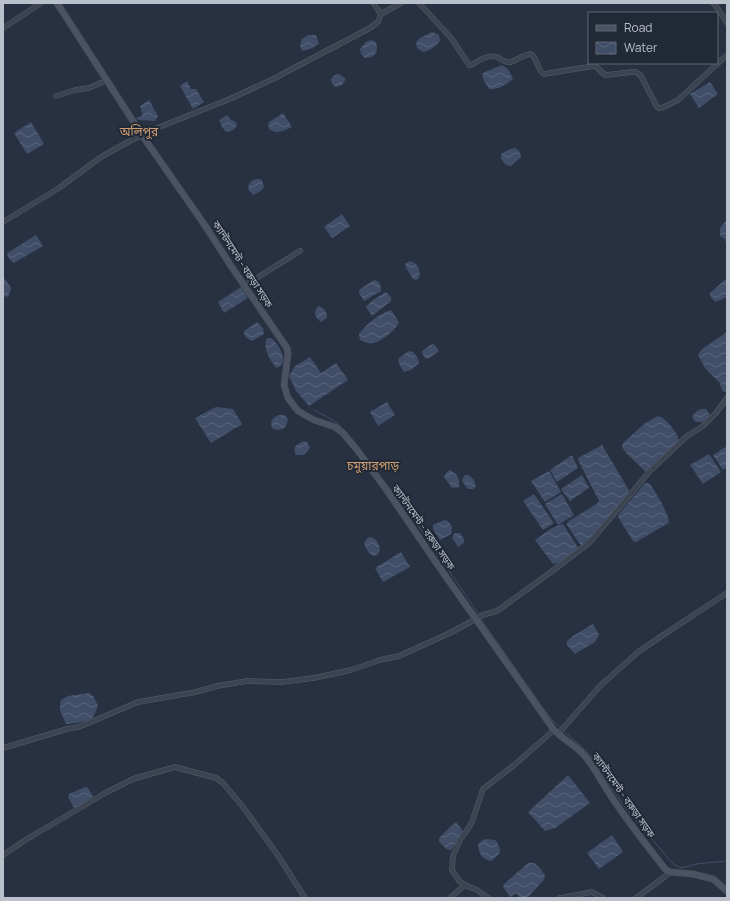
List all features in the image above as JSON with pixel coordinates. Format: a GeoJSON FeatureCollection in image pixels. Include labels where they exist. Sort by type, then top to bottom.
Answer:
{"type":"FeatureCollection","features":[{"type":"Feature","properties":{"kind":"main road","name":"ক্যান্টনমেন্ট - বরুড়া সড়ক"},"geometry":{"type":"LineString","coordinates":[[57,3],[142,135],[287,348],[288,354],[284,385],[288,398],[298,411],[314,420],[335,427],[343,433],[358,451],[556,732],[583,754],[594,768],[627,820],[666,870],[670,872]]}},
{"type":"Feature","properties":{"kind":"main road"},"geometry":{"type":"LineString","coordinates":[[670,872],[693,874],[713,879],[727,891]]}},
{"type":"Feature","properties":{"kind":"street"},"geometry":{"type":"LineString","coordinates":[[3,28],[41,3]]}},
{"type":"Feature","properties":{"kind":"street"},"geometry":{"type":"LineString","coordinates":[[373,3],[381,14]]}},
{"type":"Feature","properties":{"kind":"street"},"geometry":{"type":"LineString","coordinates":[[3,222],[59,188],[101,158],[126,143],[152,130],[232,98],[273,79],[370,28],[378,22],[381,14],[401,3]]}},
{"type":"Feature","properties":{"kind":"street"},"geometry":{"type":"LineString","coordinates":[[419,3],[452,39],[469,65],[492,56],[507,62],[512,62],[531,54],[534,56],[541,72],[544,74],[594,66],[599,68],[602,73],[606,75],[636,72],[641,76],[657,107],[659,108],[678,100],[717,64]]}},
{"type":"Feature","properties":{"kind":"street"},"geometry":{"type":"LineString","coordinates":[[713,3],[727,23]]}},
{"type":"Feature","properties":{"kind":"street"},"geometry":{"type":"LineString","coordinates":[[718,63],[727,55]]}},
{"type":"Feature","properties":{"kind":"street"},"geometry":{"type":"LineString","coordinates":[[56,96],[62,93],[89,88],[107,80]]}},
{"type":"Feature","properties":{"kind":"street"},"geometry":{"type":"LineString","coordinates":[[245,286],[300,252]]}},
{"type":"Feature","properties":{"kind":"street"},"geometry":{"type":"LineString","coordinates":[[3,748],[67,729],[79,727],[138,702],[247,681],[282,682],[314,678],[351,670],[380,660],[399,656],[450,633],[476,618],[497,611],[589,543],[649,472],[687,436],[702,426],[716,413],[727,398]]}},
{"type":"Feature","properties":{"kind":"street"},"geometry":{"type":"LineString","coordinates":[[488,898],[477,890],[465,885],[459,880],[452,870],[453,856],[460,838],[472,822],[484,789],[564,727],[600,686],[638,652],[727,593]]}},
{"type":"Feature","properties":{"kind":"street"},"geometry":{"type":"LineString","coordinates":[[3,855],[27,839],[107,792],[133,779],[175,767],[216,778],[223,783],[279,857],[305,898]]}},
{"type":"Feature","properties":{"kind":"street"},"geometry":{"type":"LineString","coordinates":[[636,898],[670,872]]}},
{"type":"Feature","properties":{"kind":"street"},"geometry":{"type":"LineString","coordinates":[[450,898],[465,885]]}},
{"type":"Feature","properties":{"kind":"street"},"geometry":{"type":"LineString","coordinates":[[560,898],[592,892],[603,898]]}},
{"type":"Feature","properties":{"kind":"water"},"geometry":{"type":"Polygon","coordinates":[[[432,32],[439,35],[440,41],[435,47],[423,52],[417,48],[416,42],[420,38],[432,32]]]}},
{"type":"Feature","properties":{"kind":"water"},"geometry":{"type":"Polygon","coordinates":[[[308,35],[316,35],[319,44],[302,51],[300,45],[302,39],[308,35]]]}},
{"type":"Feature","properties":{"kind":"water"},"geometry":{"type":"Polygon","coordinates":[[[371,40],[376,42],[377,49],[374,56],[365,58],[361,54],[360,49],[366,42],[371,40]]]}},
{"type":"Feature","properties":{"kind":"water"},"geometry":{"type":"Polygon","coordinates":[[[502,65],[508,69],[513,79],[501,87],[489,89],[482,74],[502,65]]]}},
{"type":"Feature","properties":{"kind":"water"},"geometry":{"type":"Polygon","coordinates":[[[339,74],[346,79],[342,85],[336,87],[332,84],[331,79],[335,75],[339,74]]]}},
{"type":"Feature","properties":{"kind":"water"},"geometry":{"type":"Polygon","coordinates":[[[187,81],[191,89],[196,89],[204,102],[193,109],[180,86],[187,81]]]}},
{"type":"Feature","properties":{"kind":"water"},"geometry":{"type":"Polygon","coordinates":[[[710,82],[718,94],[699,108],[690,94],[710,82]]]}},
{"type":"Feature","properties":{"kind":"water"},"geometry":{"type":"Polygon","coordinates":[[[149,100],[158,116],[155,121],[138,120],[136,118],[142,116],[140,106],[149,100]]]}},
{"type":"Feature","properties":{"kind":"water"},"geometry":{"type":"Polygon","coordinates":[[[283,113],[292,127],[278,132],[269,129],[269,122],[283,113]]]}},
{"type":"Feature","properties":{"kind":"water"},"geometry":{"type":"Polygon","coordinates":[[[227,115],[231,120],[236,122],[237,125],[230,132],[226,132],[219,120],[227,115]]]}},
{"type":"Feature","properties":{"kind":"water"},"geometry":{"type":"Polygon","coordinates":[[[31,122],[44,144],[27,154],[14,133],[31,122]]]}},
{"type":"Feature","properties":{"kind":"water"},"geometry":{"type":"Polygon","coordinates":[[[515,148],[520,152],[521,157],[511,166],[506,165],[501,159],[501,154],[515,148]]]}},
{"type":"Feature","properties":{"kind":"water"},"geometry":{"type":"Polygon","coordinates":[[[253,180],[262,180],[264,187],[261,191],[253,195],[248,189],[249,184],[253,180]]]}},
{"type":"Feature","properties":{"kind":"water"},"geometry":{"type":"Polygon","coordinates":[[[342,214],[350,226],[332,238],[324,227],[342,214]]]}},
{"type":"Feature","properties":{"kind":"water"},"geometry":{"type":"Polygon","coordinates":[[[727,219],[726,244],[725,239],[720,236],[720,228],[727,219]]]}},
{"type":"Feature","properties":{"kind":"water"},"geometry":{"type":"Polygon","coordinates":[[[36,235],[43,246],[14,263],[10,260],[7,253],[36,235]]]}},
{"type":"Feature","properties":{"kind":"water"},"geometry":{"type":"Polygon","coordinates":[[[410,261],[415,263],[419,268],[420,276],[417,280],[413,279],[406,268],[405,264],[410,261]]]}},
{"type":"Feature","properties":{"kind":"water"},"geometry":{"type":"Polygon","coordinates":[[[3,278],[11,288],[9,295],[6,297],[3,296],[3,278]]]}},
{"type":"Feature","properties":{"kind":"water"},"geometry":{"type":"Polygon","coordinates":[[[727,278],[727,297],[715,302],[710,296],[710,293],[727,278]]]}},
{"type":"Feature","properties":{"kind":"water"},"geometry":{"type":"Polygon","coordinates":[[[374,280],[378,281],[380,284],[381,291],[364,301],[359,293],[359,290],[374,280]]]}},
{"type":"Feature","properties":{"kind":"water"},"geometry":{"type":"Polygon","coordinates":[[[241,287],[248,298],[224,313],[218,302],[241,287]]]}},
{"type":"Feature","properties":{"kind":"water"},"geometry":{"type":"Polygon","coordinates":[[[386,292],[391,297],[391,301],[372,316],[366,307],[373,300],[386,292]]]}},
{"type":"Feature","properties":{"kind":"water"},"geometry":{"type":"Polygon","coordinates":[[[319,306],[323,308],[327,316],[327,318],[321,322],[317,319],[315,314],[319,306]]]}},
{"type":"Feature","properties":{"kind":"water"},"geometry":{"type":"Polygon","coordinates":[[[391,310],[399,322],[392,332],[373,343],[360,340],[359,334],[373,320],[391,310]]]}},
{"type":"Feature","properties":{"kind":"water"},"geometry":{"type":"Polygon","coordinates":[[[257,322],[263,328],[264,334],[252,341],[246,337],[244,331],[257,322]]]}},
{"type":"Feature","properties":{"kind":"water"},"geometry":{"type":"Polygon","coordinates":[[[727,332],[727,392],[724,392],[720,383],[705,368],[698,355],[702,349],[727,332]]]}},
{"type":"Feature","properties":{"kind":"water"},"geometry":{"type":"Polygon","coordinates":[[[267,338],[271,338],[274,341],[282,354],[283,362],[276,368],[269,358],[266,350],[265,346],[267,338]]]}},
{"type":"Feature","properties":{"kind":"water"},"geometry":{"type":"Polygon","coordinates":[[[432,344],[435,345],[439,351],[426,359],[422,351],[432,344]]]}},
{"type":"Feature","properties":{"kind":"water"},"geometry":{"type":"Polygon","coordinates":[[[409,351],[413,352],[418,358],[419,363],[411,370],[404,372],[398,359],[409,351]]]}},
{"type":"Feature","properties":{"kind":"water"},"geometry":{"type":"Polygon","coordinates":[[[310,357],[321,373],[336,363],[348,380],[309,406],[296,391],[289,376],[295,366],[310,357]]]}},
{"type":"Feature","properties":{"kind":"water"},"geometry":{"type":"Polygon","coordinates":[[[387,402],[395,415],[378,426],[370,412],[387,402]]]}},
{"type":"Feature","properties":{"kind":"water"},"geometry":{"type":"Polygon","coordinates":[[[216,407],[233,409],[242,424],[211,443],[195,418],[216,407]]]}},
{"type":"Feature","properties":{"kind":"water"},"geometry":{"type":"Polygon","coordinates":[[[701,409],[706,409],[710,415],[703,421],[694,421],[692,416],[701,409]]]}},
{"type":"Feature","properties":{"kind":"water"},"geometry":{"type":"Polygon","coordinates":[[[278,415],[284,415],[288,419],[285,427],[279,430],[273,429],[271,424],[274,418],[278,415]]]}},
{"type":"Feature","properties":{"kind":"water"},"geometry":{"type":"Polygon","coordinates":[[[658,416],[671,426],[679,441],[646,472],[626,453],[622,447],[623,443],[644,424],[658,416]]]}},
{"type":"Feature","properties":{"kind":"water"},"geometry":{"type":"Polygon","coordinates":[[[303,441],[307,442],[310,447],[305,454],[296,455],[294,450],[295,446],[303,441]]]}},
{"type":"Feature","properties":{"kind":"water"},"geometry":{"type":"Polygon","coordinates":[[[602,445],[630,492],[613,515],[581,546],[567,523],[599,501],[578,458],[602,445]]]}},
{"type":"Feature","properties":{"kind":"water"},"geometry":{"type":"Polygon","coordinates":[[[727,446],[727,467],[723,470],[713,455],[727,446]]]}},
{"type":"Feature","properties":{"kind":"water"},"geometry":{"type":"Polygon","coordinates":[[[709,454],[721,472],[703,484],[690,465],[709,454]]]}},
{"type":"Feature","properties":{"kind":"water"},"geometry":{"type":"Polygon","coordinates":[[[572,455],[578,468],[557,482],[550,470],[572,455]]]}},
{"type":"Feature","properties":{"kind":"water"},"geometry":{"type":"Polygon","coordinates":[[[450,470],[458,477],[459,487],[452,488],[444,477],[450,470]]]}},
{"type":"Feature","properties":{"kind":"water"},"geometry":{"type":"Polygon","coordinates":[[[549,471],[561,492],[545,502],[531,481],[549,471]]]}},
{"type":"Feature","properties":{"kind":"water"},"geometry":{"type":"Polygon","coordinates":[[[465,475],[468,475],[474,480],[476,486],[473,489],[468,489],[462,481],[465,475]]]}},
{"type":"Feature","properties":{"kind":"water"},"geometry":{"type":"Polygon","coordinates":[[[582,475],[589,488],[570,501],[561,489],[582,475]]]}},
{"type":"Feature","properties":{"kind":"water"},"geometry":{"type":"Polygon","coordinates":[[[645,483],[650,484],[655,492],[664,507],[669,522],[636,542],[633,541],[618,517],[645,483]]]}},
{"type":"Feature","properties":{"kind":"water"},"geometry":{"type":"Polygon","coordinates":[[[534,494],[554,523],[543,530],[523,501],[534,494]]]}},
{"type":"Feature","properties":{"kind":"water"},"geometry":{"type":"Polygon","coordinates":[[[562,494],[574,515],[558,525],[545,504],[562,494]]]}},
{"type":"Feature","properties":{"kind":"water"},"geometry":{"type":"Polygon","coordinates":[[[446,520],[452,526],[451,534],[440,540],[433,529],[433,525],[446,520]]]}},
{"type":"Feature","properties":{"kind":"water"},"geometry":{"type":"Polygon","coordinates":[[[563,524],[579,549],[561,562],[553,564],[535,540],[552,528],[563,524]]]}},
{"type":"Feature","properties":{"kind":"water"},"geometry":{"type":"Polygon","coordinates":[[[456,533],[460,533],[464,539],[464,543],[458,547],[452,538],[456,533]]]}},
{"type":"Feature","properties":{"kind":"water"},"geometry":{"type":"Polygon","coordinates":[[[370,537],[376,540],[378,544],[380,551],[377,555],[373,556],[369,553],[364,544],[366,539],[370,537]]]}},
{"type":"Feature","properties":{"kind":"water"},"geometry":{"type":"Polygon","coordinates":[[[401,552],[410,567],[383,582],[375,568],[401,552]]]}},
{"type":"Feature","properties":{"kind":"water"},"geometry":{"type":"Polygon","coordinates":[[[593,624],[599,635],[595,642],[575,654],[567,645],[567,641],[593,624]]]}},
{"type":"Feature","properties":{"kind":"water"},"geometry":{"type":"Polygon","coordinates":[[[89,693],[94,697],[98,706],[93,717],[83,722],[66,724],[60,710],[61,700],[68,696],[89,693]]]}},
{"type":"Feature","properties":{"kind":"water"},"geometry":{"type":"Polygon","coordinates":[[[568,775],[590,803],[555,828],[545,831],[528,812],[568,775]]]}},
{"type":"Feature","properties":{"kind":"water"},"geometry":{"type":"Polygon","coordinates":[[[87,787],[93,796],[84,804],[74,808],[68,797],[69,794],[87,787]]]}},
{"type":"Feature","properties":{"kind":"water"},"geometry":{"type":"Polygon","coordinates":[[[456,822],[463,833],[450,850],[439,842],[439,838],[456,822]]]}},
{"type":"Feature","properties":{"kind":"water"},"geometry":{"type":"Polygon","coordinates":[[[612,835],[623,852],[599,869],[587,853],[612,835]]]}},
{"type":"Feature","properties":{"kind":"water"},"geometry":{"type":"Polygon","coordinates":[[[486,839],[495,840],[500,849],[499,854],[491,861],[485,859],[479,850],[478,844],[486,839]]]}},
{"type":"Feature","properties":{"kind":"water"},"geometry":{"type":"Polygon","coordinates":[[[528,863],[534,863],[541,869],[545,876],[544,880],[527,898],[520,898],[516,893],[510,897],[503,887],[504,884],[528,863]]]}},
{"type":"Feature","properties":{"kind":"waterway"},"geometry":{"type":"LineString","coordinates":[[314,410],[335,422],[345,431]]}},
{"type":"Feature","properties":{"kind":"waterway"},"geometry":{"type":"LineString","coordinates":[[353,441],[358,446]]}},
{"type":"Feature","properties":{"kind":"waterway"},"geometry":{"type":"LineString","coordinates":[[381,478],[410,513],[479,615]]}},
{"type":"Feature","properties":{"kind":"waterway"},"geometry":{"type":"LineString","coordinates":[[480,618],[543,708],[561,728]]}},
{"type":"Feature","properties":{"kind":"waterway"},"geometry":{"type":"LineString","coordinates":[[563,731],[580,745],[591,757],[628,811],[674,865],[682,868],[696,864],[727,861]]}},
{"type":"Feature","properties":{"kind":"district","name":"অলিপুর"},"geometry":{"type":"Point","coordinates":[139,131]}},
{"type":"Feature","properties":{"kind":"district","name":"চমুয়ারপাড়"},"geometry":{"type":"Point","coordinates":[373,465]}}]}
